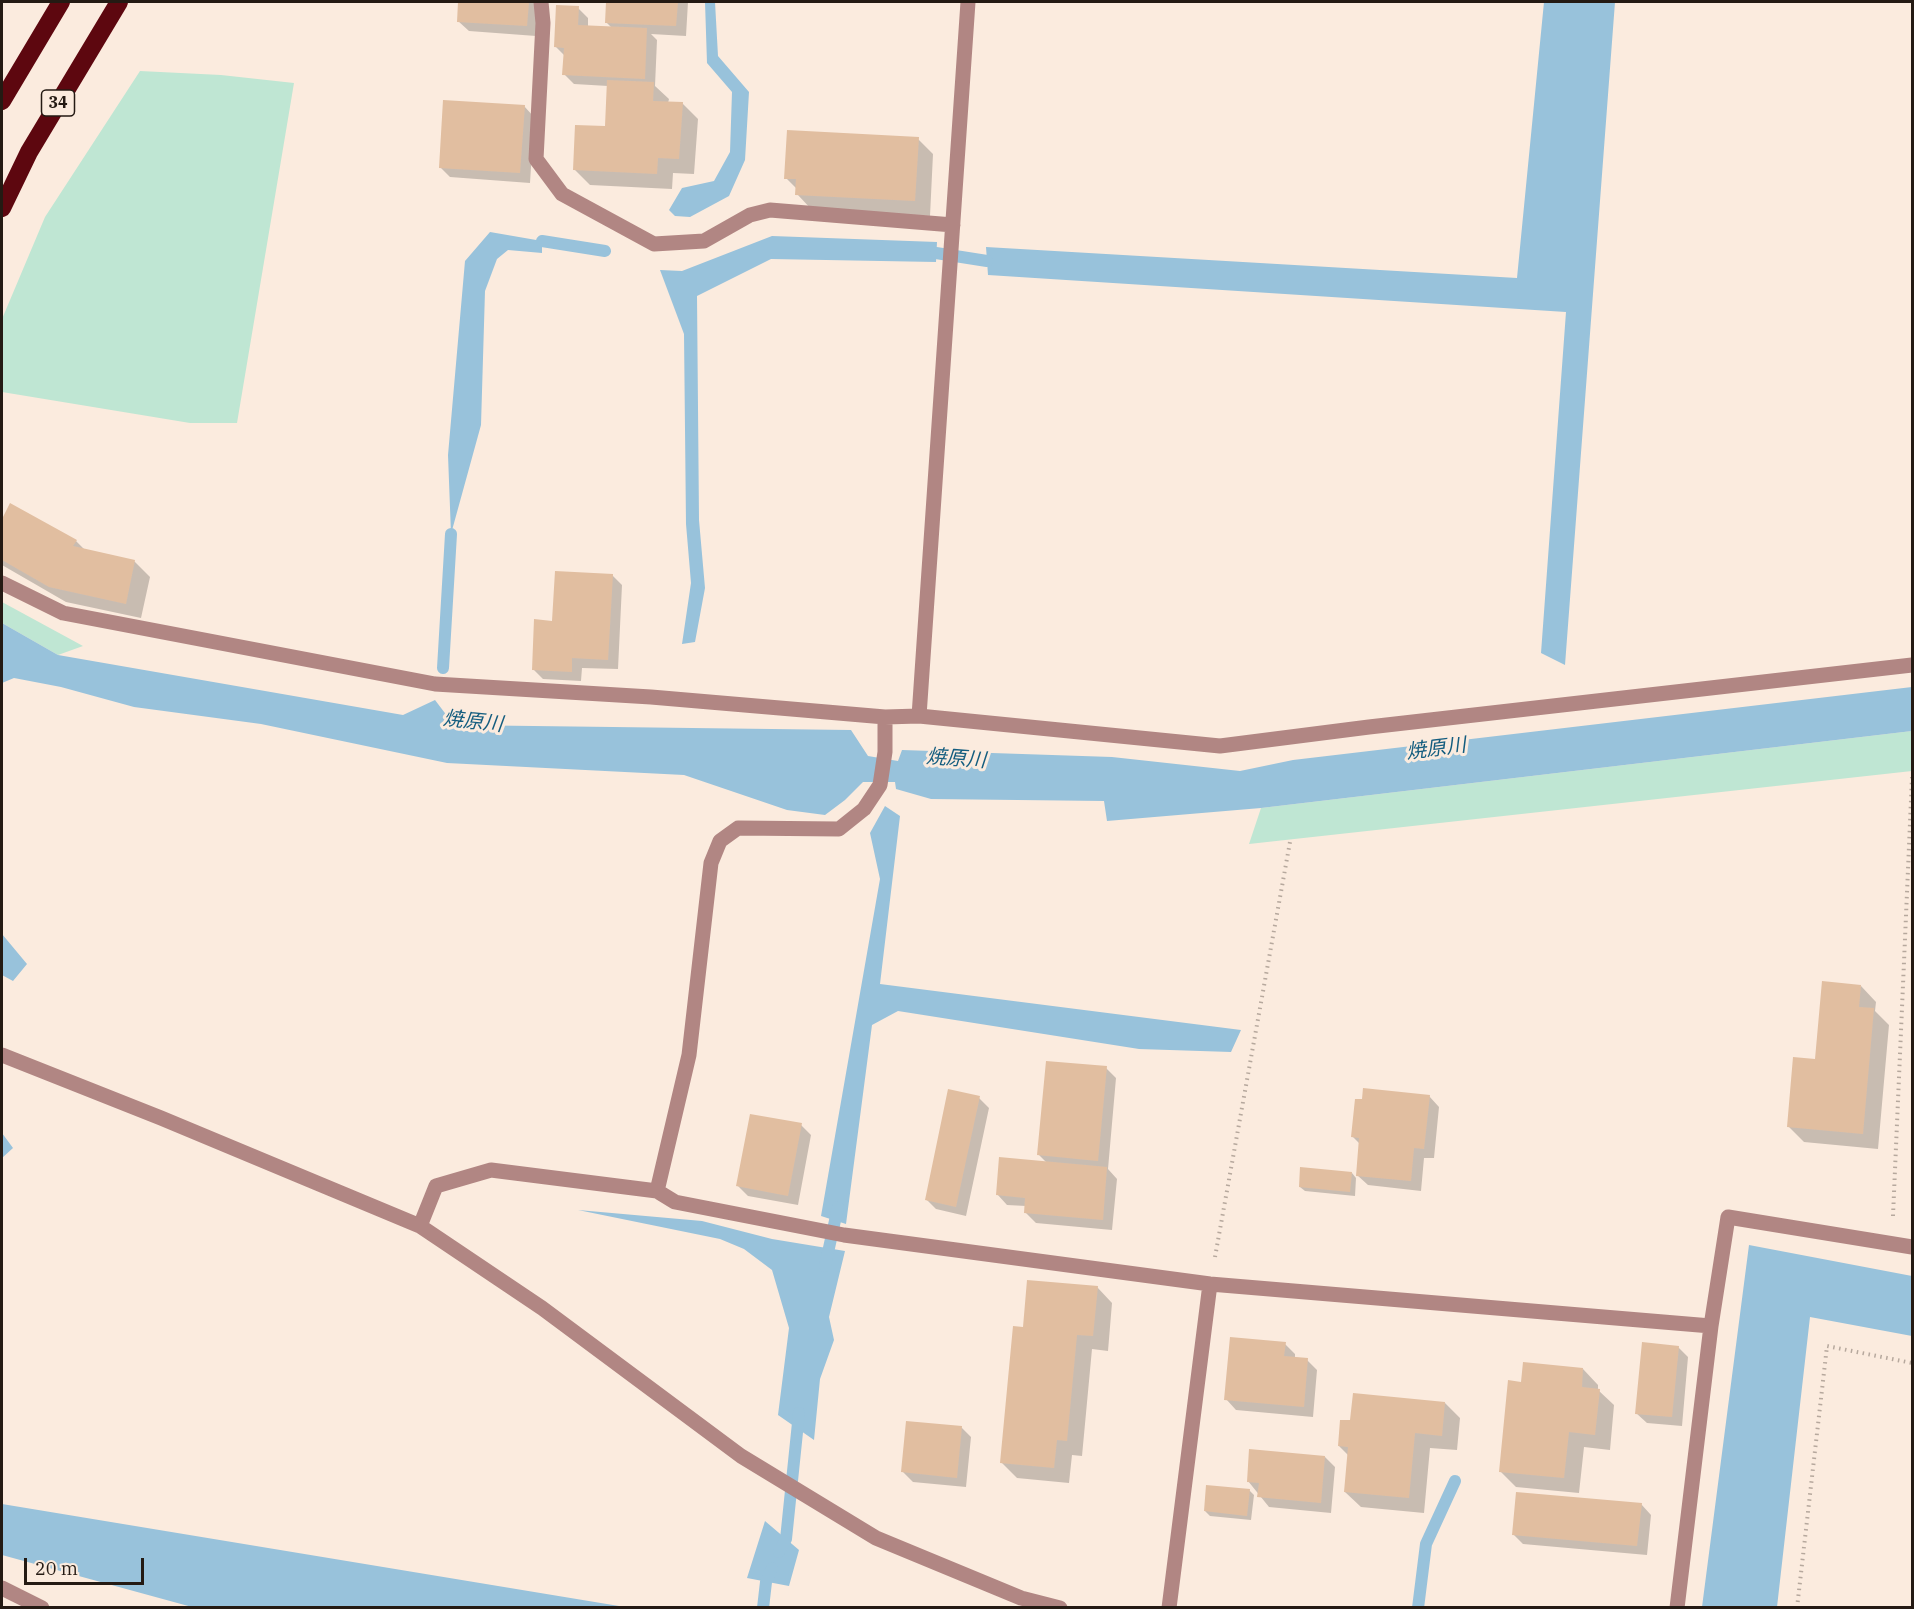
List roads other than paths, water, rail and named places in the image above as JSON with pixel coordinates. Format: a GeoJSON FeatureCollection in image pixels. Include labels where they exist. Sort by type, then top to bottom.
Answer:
{"type":"FeatureCollection","features":[{"type":"Feature","properties":{"kind":"highway"},"geometry":{"type":"LineString","coordinates":[[2,101],[61,2]]}},
{"type":"Feature","properties":{"kind":"highway","name":"34"},"geometry":{"type":"LineString","coordinates":[[2,208],[29,152],[119,2]]}},
{"type":"Feature","properties":{"kind":"street"},"geometry":{"type":"LineString","coordinates":[[541,2],[543,23],[536,159],[562,194],[654,244],[704,241],[750,215],[770,210],[952,225]]}},
{"type":"Feature","properties":{"kind":"street"},"geometry":{"type":"LineString","coordinates":[[919,716],[968,2]]}},
{"type":"Feature","properties":{"kind":"street"},"geometry":{"type":"LineString","coordinates":[[2,583],[63,613],[435,684],[651,697],[885,717],[919,716],[1220,746],[1912,665]]}},
{"type":"Feature","properties":{"kind":"street"},"geometry":{"type":"LineString","coordinates":[[657,1191],[689,1055],[711,863],[720,842],[738,828],[839,829],[864,809],[880,785],[885,752],[885,717]]}},
{"type":"Feature","properties":{"kind":"street"},"geometry":{"type":"LineString","coordinates":[[2,1055],[420,1226],[542,1308],[741,1456],[876,1538],[1021,1598],[1060,1608]]}},
{"type":"Feature","properties":{"kind":"street"},"geometry":{"type":"LineString","coordinates":[[420,1226],[436,1186],[491,1170],[657,1191],[675,1202],[844,1235],[1210,1284],[1711,1326]]}},
{"type":"Feature","properties":{"kind":"street"},"geometry":{"type":"LineString","coordinates":[[1677,1608],[1711,1326],[1728,1217],[1912,1247]]}},
{"type":"Feature","properties":{"kind":"street"},"geometry":{"type":"LineString","coordinates":[[1169,1608],[1210,1284]]}},
{"type":"Feature","properties":{"kind":"street"},"geometry":{"type":"LineString","coordinates":[[2,1588],[42,1608]]}},
{"type":"Feature","properties":{"kind":"water"},"geometry":{"type":"Polygon","coordinates":[[[705,2],[715,2],[718,56],[749,92],[745,160],[729,196],[690,217],[675,216],[669,210],[682,188],[714,181],[730,152],[732,92],[707,63],[705,2]]]}},
{"type":"Feature","properties":{"kind":"water"},"geometry":{"type":"Polygon","coordinates":[[[1544,2],[1615,2],[1565,665],[1541,653],[1566,312],[988,275],[986,247],[1517,278],[1544,2]]]}},
{"type":"Feature","properties":{"kind":"water"},"geometry":{"type":"Polygon","coordinates":[[[490,232],[542,241],[542,253],[508,250],[497,259],[485,291],[481,425],[451,534],[448,455],[465,261],[490,232]]]}},
{"type":"Feature","properties":{"kind":"water"},"geometry":{"type":"Polygon","coordinates":[[[772,236],[937,242],[936,262],[771,259],[697,296],[699,520],[705,588],[695,642],[682,644],[691,583],[686,524],[684,334],[660,270],[682,271],[772,236]]]}},
{"type":"Feature","properties":{"kind":"water","name":"焼原川"},"geometry":{"type":"Polygon","coordinates":[[[2,623],[58,655],[403,715],[435,700],[454,725],[851,730],[868,756],[898,761],[902,750],[1112,757],[1240,771],[1293,760],[1912,687],[1912,731],[1261,808],[1107,821],[1104,801],[931,799],[896,789],[895,782],[863,782],[825,815],[787,810],[684,775],[447,763],[261,724],[134,707],[61,687],[14,678],[2,683],[2,623]]]}},
{"type":"Feature","properties":{"kind":"water"},"geometry":{"type":"Polygon","coordinates":[[[885,806],[900,816],[880,984],[1241,1030],[1231,1052],[1139,1049],[898,1011],[872,1025],[846,1224],[821,1216],[880,879],[870,833],[885,806]]]}},
{"type":"Feature","properties":{"kind":"water"},"geometry":{"type":"Polygon","coordinates":[[[2,934],[27,964],[13,981],[2,975],[2,934]]]}},
{"type":"Feature","properties":{"kind":"water"},"geometry":{"type":"Polygon","coordinates":[[[2,1133],[13,1148],[2,1158],[2,1133]]]}},
{"type":"Feature","properties":{"kind":"water"},"geometry":{"type":"Polygon","coordinates":[[[578,1210],[702,1221],[772,1239],[845,1251],[829,1317],[834,1340],[820,1379],[814,1440],[778,1415],[789,1328],[772,1270],[744,1249],[720,1239],[578,1210]]]}},
{"type":"Feature","properties":{"kind":"water"},"geometry":{"type":"Polygon","coordinates":[[[1749,1245],[1912,1276],[1912,1336],[1810,1317],[1777,1607],[1702,1607],[1749,1245]]]}},
{"type":"Feature","properties":{"kind":"water"},"geometry":{"type":"Polygon","coordinates":[[[2,1504],[625,1607],[192,1607],[2,1555],[2,1504]]]}},
{"type":"Feature","properties":{"kind":"water"},"geometry":{"type":"Polygon","coordinates":[[[765,1521],[799,1550],[789,1586],[747,1578],[765,1521]]]}},
{"type":"Feature","properties":{"kind":"waterway"},"geometry":{"type":"LineString","coordinates":[[542,241],[605,251]]}},
{"type":"Feature","properties":{"kind":"waterway"},"geometry":{"type":"LineString","coordinates":[[936,253],[987,261]]}},
{"type":"Feature","properties":{"kind":"waterway"},"geometry":{"type":"LineString","coordinates":[[443,668],[451,534]]}},
{"type":"Feature","properties":{"kind":"waterway"},"geometry":{"type":"LineString","coordinates":[[825,1266],[838,1207]]}},
{"type":"Feature","properties":{"kind":"waterway"},"geometry":{"type":"LineString","coordinates":[[779,1552],[786,1539],[799,1413]]}},
{"type":"Feature","properties":{"kind":"waterway"},"geometry":{"type":"LineString","coordinates":[[1418,1608],[1426,1544],[1455,1481]]}},
{"type":"Feature","properties":{"kind":"waterway"},"geometry":{"type":"LineString","coordinates":[[763,1608],[766,1582],[772,1568]]}}]}
